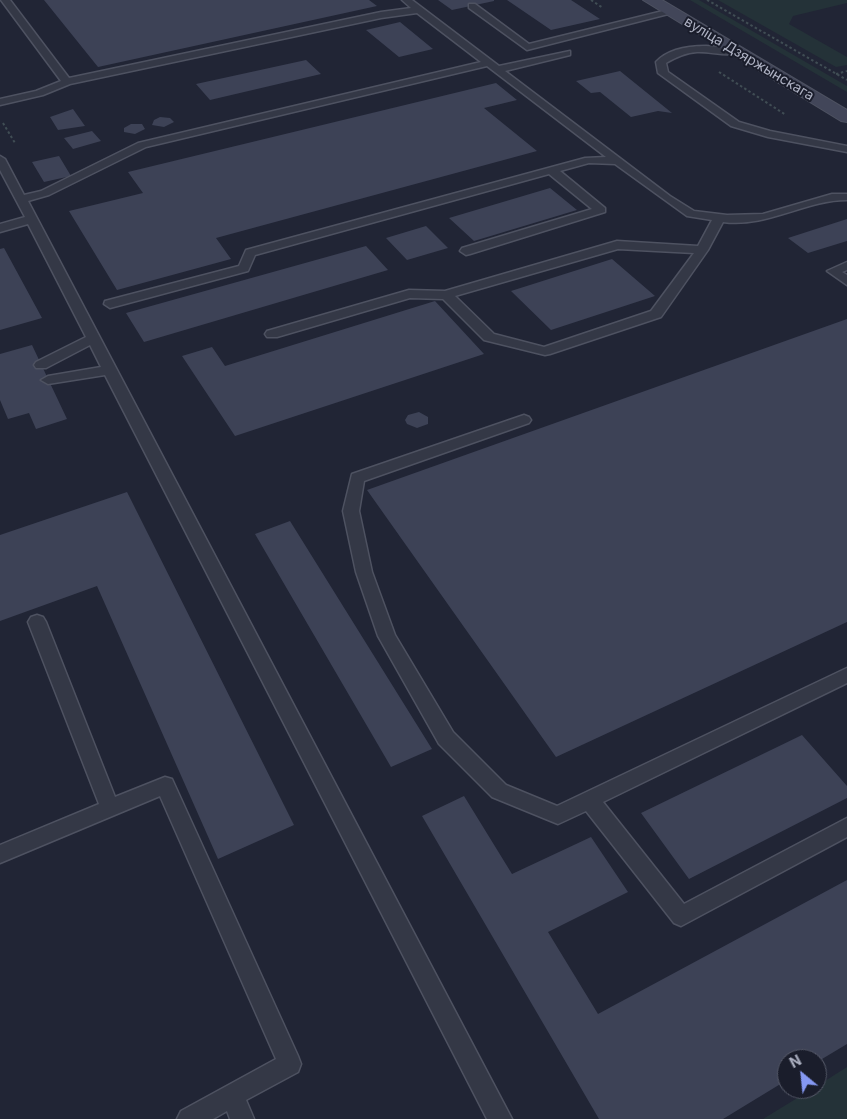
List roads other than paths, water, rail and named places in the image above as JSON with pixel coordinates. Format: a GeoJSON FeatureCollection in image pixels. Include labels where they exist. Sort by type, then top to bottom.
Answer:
{"type":"FeatureCollection","features":[{"type":"Feature","properties":{"kind":"main road","name":"вуліца Дзяржынскага"},"geometry":{"type":"LineString","coordinates":[[651,0],[847,118]]}},
{"type":"Feature","properties":{"kind":"lane"},"geometry":{"type":"LineString","coordinates":[[5,0],[67,82]]}},
{"type":"Feature","properties":{"kind":"lane"},"geometry":{"type":"LineString","coordinates":[[406,0],[666,198],[691,214],[719,218],[764,217],[832,197],[847,197]]}},
{"type":"Feature","properties":{"kind":"lane"},"geometry":{"type":"LineString","coordinates":[[472,6],[527,47],[671,12]]}},
{"type":"Feature","properties":{"kind":"lane"},"geometry":{"type":"LineString","coordinates":[[0,102],[39,93],[67,82],[381,15],[420,10]]}},
{"type":"Feature","properties":{"kind":"lane"},"geometry":{"type":"LineString","coordinates":[[736,52],[693,48],[675,52],[661,62],[663,73],[735,124],[768,134],[847,149]]}},
{"type":"Feature","properties":{"kind":"lane"},"geometry":{"type":"LineString","coordinates":[[497,70],[567,53]]}},
{"type":"Feature","properties":{"kind":"lane"},"geometry":{"type":"LineString","coordinates":[[22,199],[45,193],[142,145],[488,63]]}},
{"type":"Feature","properties":{"kind":"lane"},"geometry":{"type":"LineString","coordinates":[[0,159],[500,1119]]}},
{"type":"Feature","properties":{"kind":"lane"},"geometry":{"type":"LineString","coordinates":[[110,304],[244,268],[250,253],[589,160],[617,161]]}},
{"type":"Feature","properties":{"kind":"lane"},"geometry":{"type":"LineString","coordinates":[[466,251],[601,210],[552,170]]}},
{"type":"Feature","properties":{"kind":"lane"},"geometry":{"type":"LineString","coordinates":[[446,295],[488,337],[545,351],[656,314],[702,250],[719,218]]}},
{"type":"Feature","properties":{"kind":"lane"},"geometry":{"type":"LineString","coordinates":[[0,228],[32,219]]}},
{"type":"Feature","properties":{"kind":"lane"},"geometry":{"type":"LineString","coordinates":[[272,334],[409,294],[446,295],[617,245],[702,250]]}},
{"type":"Feature","properties":{"kind":"lane"},"geometry":{"type":"LineString","coordinates":[[847,266],[833,271],[847,281]]}},
{"type":"Feature","properties":{"kind":"lane"},"geometry":{"type":"LineString","coordinates":[[41,366],[94,338]]}},
{"type":"Feature","properties":{"kind":"lane"},"geometry":{"type":"LineString","coordinates":[[48,380],[110,370]]}},
{"type":"Feature","properties":{"kind":"lane"},"geometry":{"type":"LineString","coordinates":[[524,420],[357,478],[350,511],[364,572],[387,636],[446,738],[499,791],[558,814],[847,675]]}},
{"type":"Feature","properties":{"kind":"lane"},"geometry":{"type":"LineString","coordinates":[[37,622],[110,808]]}},
{"type":"Feature","properties":{"kind":"lane"},"geometry":{"type":"LineString","coordinates":[[0,854],[165,785],[290,1064],[189,1119]]}},
{"type":"Feature","properties":{"kind":"lane"},"geometry":{"type":"LineString","coordinates":[[589,799],[681,916],[847,828]]}},
{"type":"Feature","properties":{"kind":"lane"},"geometry":{"type":"LineString","coordinates":[[233,1096],[242,1119]]}}]}
